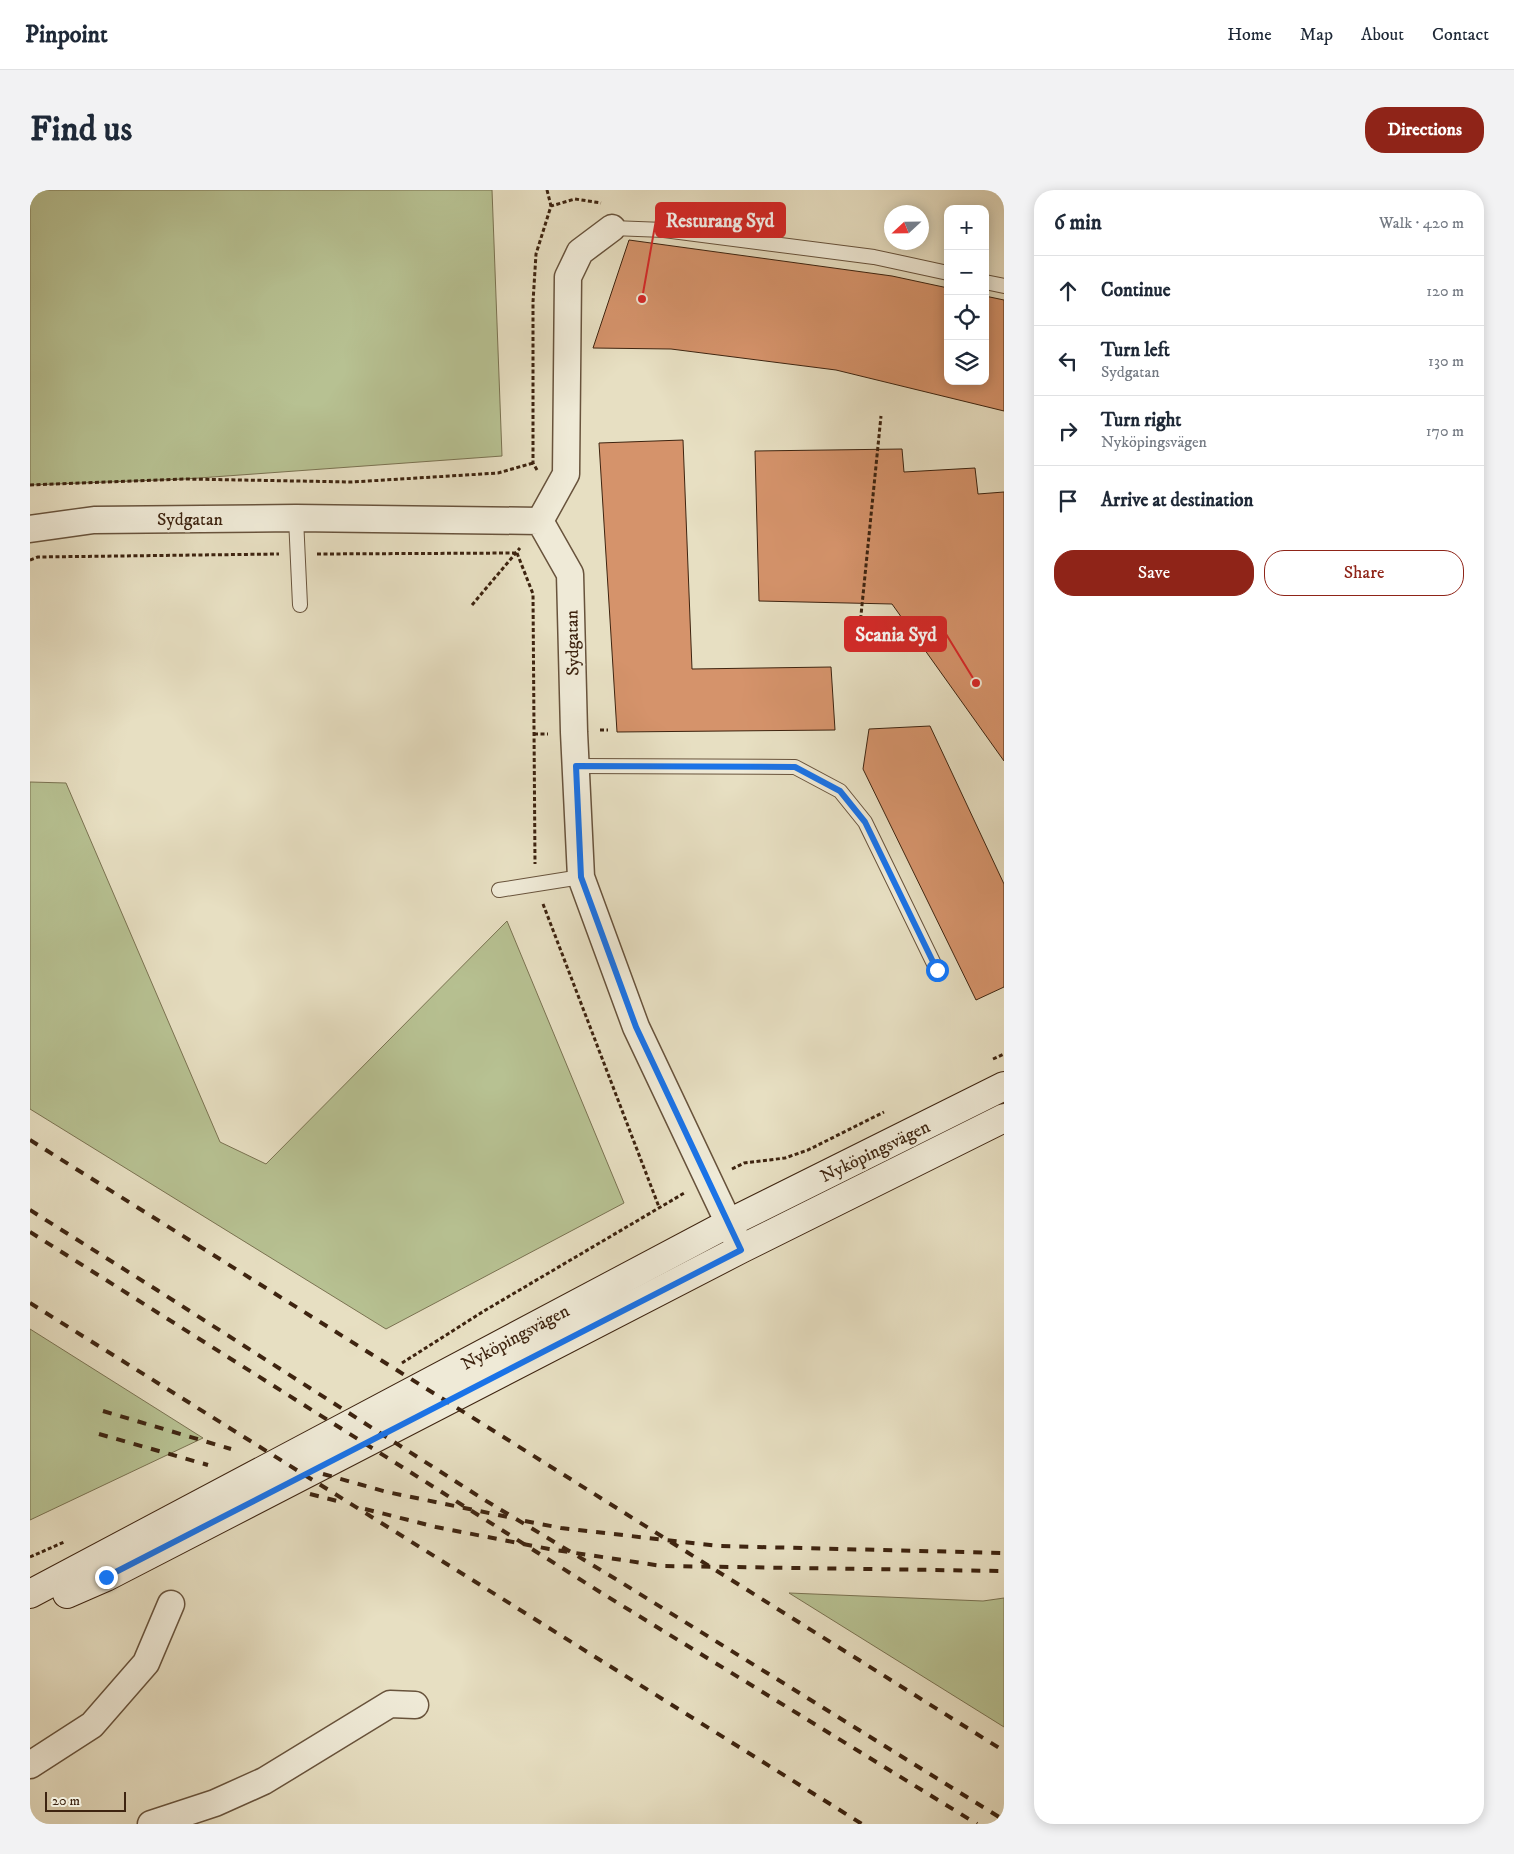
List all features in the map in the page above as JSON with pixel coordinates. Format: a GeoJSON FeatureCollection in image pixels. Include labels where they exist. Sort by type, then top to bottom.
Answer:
{"type":"FeatureCollection","features":[{"type":"Feature","properties":{"kind":"main road","name":"Nyköpingsvägen"},"geometry":{"type":"LineString","coordinates":[[30,1594],[729,1223],[1004,1086]]}},
{"type":"Feature","properties":{"kind":"main road","name":"Nyköpingsvägen"},"geometry":{"type":"LineString","coordinates":[[30,1610],[106,1577],[741,1250],[1004,1118]]}},
{"type":"Feature","properties":{"kind":"street"},"geometry":{"type":"LineString","coordinates":[[540,520],[566,474],[568,277],[580,252],[612,228]]}},
{"type":"Feature","properties":{"kind":"street","name":"Sydgatan"},"geometry":{"type":"LineString","coordinates":[[30,528],[94,520],[296,518],[540,520],[570,574],[581,877],[636,1027],[741,1250]]}},
{"type":"Feature","properties":{"kind":"street"},"geometry":{"type":"LineString","coordinates":[[30,1765],[92,1725],[146,1663],[171,1604]]}},
{"type":"Feature","properties":{"kind":"street"},"geometry":{"type":"LineString","coordinates":[[151,1824],[215,1804],[264,1781],[390,1704],[415,1705]]}},
{"type":"Feature","properties":{"kind":"lane"},"geometry":{"type":"LineString","coordinates":[[612,228],[664,230],[874,257],[944,272]]}},
{"type":"Feature","properties":{"kind":"lane"},"geometry":{"type":"LineString","coordinates":[[989,283],[1004,286]]}},
{"type":"Feature","properties":{"kind":"lane"},"geometry":{"type":"LineString","coordinates":[[296,518],[300,605]]}},
{"type":"Feature","properties":{"kind":"lane"},"geometry":{"type":"LineString","coordinates":[[576,766],[795,767],[840,791],[865,822],[937,970]]}},
{"type":"Feature","properties":{"kind":"lane"},"geometry":{"type":"LineString","coordinates":[[499,890],[581,877]]}},
{"type":"Feature","properties":{"kind":"path"},"geometry":{"type":"LineString","coordinates":[[541,477],[533,463],[533,302],[536,254],[551,206],[546,190]]}},
{"type":"Feature","properties":{"kind":"path"},"geometry":{"type":"LineString","coordinates":[[551,206],[575,199],[604,203]]}},
{"type":"Feature","properties":{"kind":"path"},"geometry":{"type":"LineString","coordinates":[[858,645],[882,416]]}},
{"type":"Feature","properties":{"kind":"path"},"geometry":{"type":"LineString","coordinates":[[30,485],[185,479],[352,482],[498,473],[533,463]]}},
{"type":"Feature","properties":{"kind":"path"},"geometry":{"type":"LineString","coordinates":[[472,605],[517,553],[540,520]]}},
{"type":"Feature","properties":{"kind":"path"},"geometry":{"type":"LineString","coordinates":[[30,560],[38,557],[517,553]]}},
{"type":"Feature","properties":{"kind":"green space"},"geometry":{"type":"Polygon","coordinates":[[[30,190],[492,190],[502,456],[185,479],[30,485],[30,190]]]}},
{"type":"Feature","properties":{"kind":"green space"},"geometry":{"type":"Polygon","coordinates":[[[30,782],[66,783],[220,1142],[266,1164],[507,921],[624,1203],[386,1329],[30,1109],[30,782]]]}},
{"type":"Feature","properties":{"kind":"green space"},"geometry":{"type":"Polygon","coordinates":[[[30,1329],[203,1438],[30,1520],[30,1329]]]}},
{"type":"Feature","properties":{"kind":"green space"},"geometry":{"type":"Polygon","coordinates":[[[789,1593],[983,1601],[1004,1598],[1004,1727],[789,1593]]]}},
{"type":"Feature","properties":{"kind":"building"},"geometry":{"type":"Polygon","coordinates":[[[629,240],[892,276],[944,287],[944,385],[989,385],[989,297],[1004,300],[1004,411],[836,370],[671,349],[593,348],[629,240]]]}},
{"type":"Feature","properties":{"kind":"building"},"geometry":{"type":"Polygon","coordinates":[[[683,440],[692,669],[831,667],[835,730],[617,732],[599,443],[683,440]]]}},
{"type":"Feature","properties":{"kind":"building"},"geometry":{"type":"Polygon","coordinates":[[[902,449],[904,472],[975,468],[978,494],[1004,492],[1004,761],[892,604],[759,601],[755,451],[902,449]]]}},
{"type":"Feature","properties":{"kind":"building"},"geometry":{"type":"Polygon","coordinates":[[[930,726],[1004,884],[1004,987],[976,1000],[863,769],[869,729],[930,726]]]}},
{"type":"Feature","properties":{"kind":"railway"},"geometry":{"type":"LineString","coordinates":[[30,1140],[1004,1751]]}},
{"type":"Feature","properties":{"kind":"railway"},"geometry":{"type":"LineString","coordinates":[[30,1210],[483,1499],[1004,1820]]}},
{"type":"Feature","properties":{"kind":"railway"},"geometry":{"type":"LineString","coordinates":[[30,1232],[600,1592],[977,1824]]}},
{"type":"Feature","properties":{"kind":"railway"},"geometry":{"type":"LineString","coordinates":[[30,1303],[862,1824]]}},
{"type":"Feature","properties":{"kind":"railway"},"geometry":{"type":"LineString","coordinates":[[103,1411],[231,1449]]}},
{"type":"Feature","properties":{"kind":"railway"},"geometry":{"type":"LineString","coordinates":[[99,1434],[208,1465]]}},
{"type":"Feature","properties":{"kind":"railway"},"geometry":{"type":"LineString","coordinates":[[323,1474],[387,1492],[508,1517]]}},
{"type":"Feature","properties":{"kind":"railway"},"geometry":{"type":"LineString","coordinates":[[310,1494],[341,1502]]}},
{"type":"Feature","properties":{"kind":"railway"},"geometry":{"type":"LineString","coordinates":[[365,1509],[436,1527],[549,1549],[662,1566],[1004,1571]]}},
{"type":"Feature","properties":{"kind":"railway"},"geometry":{"type":"LineString","coordinates":[[525,1521],[561,1528],[718,1546],[1004,1553]]}},
{"type":"Feature","properties":{"kind":"place","name":"Resturang Syd"},"geometry":{"type":"Point","coordinates":[642,299]}},
{"type":"Feature","properties":{"kind":"place","name":"Scania Syd"},"geometry":{"type":"Point","coordinates":[976,683]}},
{"type":"Feature","properties":{"kind":"route"},"geometry":{"type":"LineString","coordinates":[[106,1577],[741,1250],[636,1027],[581,877],[576,766],[795,767],[840,791],[865,822],[937,970]]}}]}
